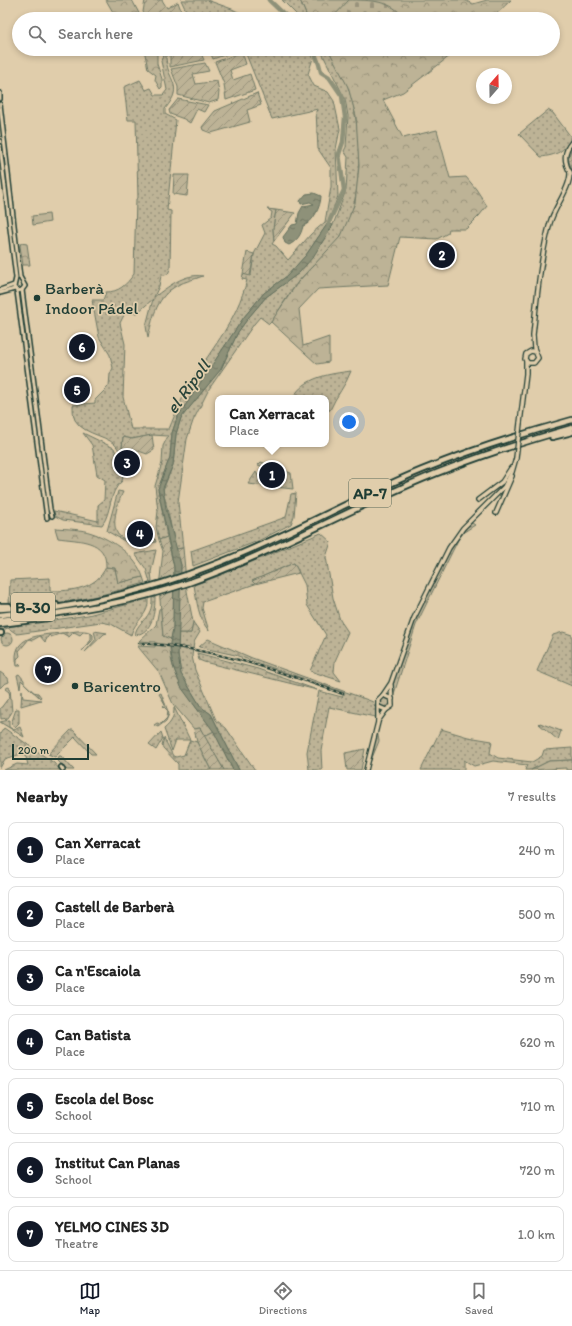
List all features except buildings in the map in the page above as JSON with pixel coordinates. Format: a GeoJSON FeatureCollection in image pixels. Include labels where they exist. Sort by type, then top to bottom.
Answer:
{"type":"FeatureCollection","features":[{"type":"Feature","properties":{"kind":"highway","name":"AP-7"},"geometry":{"type":"LineString","coordinates":[[0,615],[84,604],[145,588],[203,569],[266,543],[426,468],[492,444],[572,420]]}},
{"type":"Feature","properties":{"kind":"highway","name":"AP-7"},"geometry":{"type":"LineString","coordinates":[[0,620],[62,614],[117,603],[146,596],[204,577],[260,555],[415,482],[479,456],[572,428]]}},
{"type":"Feature","properties":{"kind":"highway"},"geometry":{"type":"LineString","coordinates":[[532,439],[543,439],[572,432]]}},
{"type":"Feature","properties":{"kind":"highway"},"geometry":{"type":"LineString","coordinates":[[0,606],[65,604],[117,595]]}},
{"type":"Feature","properties":{"kind":"highway","name":"B-30"},"geometry":{"type":"LineString","coordinates":[[0,609],[65,604]]}},
{"type":"Feature","properties":{"kind":"highway","name":"B-30"},"geometry":{"type":"LineString","coordinates":[[0,625],[62,614]]}},
{"type":"Feature","properties":{"kind":"main road"},"geometry":{"type":"LineString","coordinates":[[496,513],[512,477],[516,458],[526,374],[525,356],[529,352],[534,335],[547,234],[554,212],[570,179],[571,174],[565,159],[567,148],[572,142]]}},
{"type":"Feature","properties":{"kind":"main road"},"geometry":{"type":"LineString","coordinates":[[564,191],[572,182]]}},
{"type":"Feature","properties":{"kind":"main road"},"geometry":{"type":"LineString","coordinates":[[526,374],[538,360],[534,335]]}},
{"type":"Feature","properties":{"kind":"main road"},"geometry":{"type":"LineString","coordinates":[[529,352],[536,352]]}},
{"type":"Feature","properties":{"kind":"main road"},"geometry":{"type":"LineString","coordinates":[[526,361],[533,364]]}},
{"type":"Feature","properties":{"kind":"main road"},"geometry":{"type":"LineString","coordinates":[[478,500],[504,479],[516,458]]}},
{"type":"Feature","properties":{"kind":"main road"},"geometry":{"type":"LineString","coordinates":[[366,770],[378,722],[378,700],[391,684],[409,629],[418,609],[452,543],[471,520],[506,484],[514,467]]}},
{"type":"Feature","properties":{"kind":"main road"},"geometry":{"type":"LineString","coordinates":[[378,722],[386,710],[392,706],[391,684]]}},
{"type":"Feature","properties":{"kind":"main road"},"geometry":{"type":"LineString","coordinates":[[383,695],[392,699]]}},
{"type":"Feature","properties":{"kind":"main road"},"geometry":{"type":"LineString","coordinates":[[378,707],[386,710]]}},
{"type":"Feature","properties":{"kind":"street"},"geometry":{"type":"LineString","coordinates":[[0,93],[0,99]]}},
{"type":"Feature","properties":{"kind":"street"},"geometry":{"type":"LineString","coordinates":[[0,104],[22,282],[25,286],[22,290],[52,516]]}},
{"type":"Feature","properties":{"kind":"street"},"geometry":{"type":"LineString","coordinates":[[0,146],[15,284],[47,518]]}},
{"type":"Feature","properties":{"kind":"street"},"geometry":{"type":"LineString","coordinates":[[0,290],[22,282]]}},
{"type":"Feature","properties":{"kind":"street"},"geometry":{"type":"LineString","coordinates":[[0,293],[22,290]]}},
{"type":"Feature","properties":{"kind":"street"},"geometry":{"type":"LineString","coordinates":[[34,424],[37,426],[39,423]]}},
{"type":"Feature","properties":{"kind":"green space"},"geometry":{"type":"Polygon","coordinates":[[[106,0],[132,0],[138,12],[113,12],[106,0]]]}},
{"type":"Feature","properties":{"kind":"green space"},"geometry":{"type":"Polygon","coordinates":[[[145,0],[162,0],[167,8],[178,2],[182,12],[143,12],[145,0]]]}},
{"type":"Feature","properties":{"kind":"green space"},"geometry":{"type":"Polygon","coordinates":[[[181,0],[207,0],[238,12],[187,12],[181,0]]]}},
{"type":"Feature","properties":{"kind":"green space"},"geometry":{"type":"Polygon","coordinates":[[[282,0],[300,0],[305,12],[294,12],[282,0]]]}},
{"type":"Feature","properties":{"kind":"green space"},"geometry":{"type":"Polygon","coordinates":[[[300,0],[464,0],[473,4],[487,0],[511,0],[498,12],[305,12],[300,0]]]}},
{"type":"Feature","properties":{"kind":"green space"},"geometry":{"type":"Polygon","coordinates":[[[349,0],[364,0],[380,2],[394,8],[399,12],[338,12],[349,0]]]}},
{"type":"Feature","properties":{"kind":"green space"},"geometry":{"type":"Polygon","coordinates":[[[145,56],[157,56],[157,64],[162,79],[162,87],[160,89],[155,80],[156,75],[148,69],[145,56]]]}},
{"type":"Feature","properties":{"kind":"green space"},"geometry":{"type":"Polygon","coordinates":[[[163,56],[166,56],[167,64],[175,88],[171,101],[165,109],[165,114],[176,120],[167,210],[171,211],[170,269],[168,274],[161,276],[159,286],[154,297],[171,285],[183,279],[203,276],[180,284],[162,298],[151,324],[148,338],[146,326],[153,299],[137,313],[125,313],[120,323],[125,344],[123,397],[131,429],[169,429],[189,385],[224,332],[237,308],[247,280],[242,279],[243,274],[251,275],[254,254],[265,233],[262,225],[271,218],[272,212],[267,209],[276,210],[273,229],[274,241],[272,244],[276,246],[288,260],[311,234],[325,222],[331,187],[331,168],[318,149],[316,111],[318,109],[272,119],[247,56],[312,56],[313,58],[308,74],[314,86],[328,92],[334,101],[340,129],[336,149],[338,196],[328,223],[306,255],[287,276],[264,293],[244,317],[177,418],[172,433],[170,457],[158,489],[167,537],[159,540],[156,527],[158,511],[155,486],[162,463],[163,446],[168,436],[152,435],[132,439],[123,437],[122,449],[119,450],[110,441],[79,426],[75,420],[73,412],[73,405],[95,403],[95,400],[109,386],[110,374],[113,368],[110,355],[99,337],[92,300],[103,300],[106,292],[115,291],[122,287],[134,274],[136,199],[138,198],[136,120],[128,120],[124,87],[140,80],[146,90],[151,88],[155,95],[163,95],[167,90],[161,61],[163,56]]]}},
{"type":"Feature","properties":{"kind":"green space"},"geometry":{"type":"Polygon","coordinates":[[[170,56],[202,56],[204,60],[170,67],[170,56]]]}},
{"type":"Feature","properties":{"kind":"green space"},"geometry":{"type":"Polygon","coordinates":[[[212,56],[222,56],[213,59],[212,56]]]}},
{"type":"Feature","properties":{"kind":"green space"},"geometry":{"type":"Polygon","coordinates":[[[231,56],[243,56],[246,64],[230,70],[233,80],[250,74],[255,90],[226,100],[224,84],[215,62],[231,56]]]}},
{"type":"Feature","properties":{"kind":"green space"},"geometry":{"type":"Polygon","coordinates":[[[324,56],[333,56],[337,62],[353,103],[356,121],[359,164],[354,205],[348,223],[340,237],[298,282],[269,324],[260,317],[209,389],[193,421],[187,439],[178,502],[183,548],[176,549],[163,490],[173,465],[176,434],[181,418],[221,369],[238,332],[249,317],[266,297],[299,273],[333,225],[346,190],[348,157],[344,151],[346,147],[348,116],[345,99],[324,56]]]}},
{"type":"Feature","properties":{"kind":"green space"},"geometry":{"type":"Polygon","coordinates":[[[332,56],[450,56],[403,92],[383,100],[403,138],[437,130],[450,178],[466,177],[487,206],[466,229],[449,229],[448,233],[437,239],[400,237],[388,285],[318,289],[299,309],[303,346],[329,337],[329,362],[317,364],[271,322],[298,282],[341,236],[355,203],[359,166],[356,116],[348,87],[332,56]]]}},
{"type":"Feature","properties":{"kind":"green space"},"geometry":{"type":"Polygon","coordinates":[[[205,63],[209,71],[193,74],[196,84],[217,81],[219,92],[218,100],[209,103],[178,95],[178,87],[171,69],[205,63]]]}},
{"type":"Feature","properties":{"kind":"green space"},"geometry":{"type":"Polygon","coordinates":[[[257,93],[261,105],[247,110],[250,122],[211,133],[203,130],[202,127],[215,111],[257,93]]]}},
{"type":"Feature","properties":{"kind":"green space"},"geometry":{"type":"Polygon","coordinates":[[[178,99],[208,105],[204,112],[197,109],[190,123],[170,114],[169,110],[178,99]]]}},
{"type":"Feature","properties":{"kind":"green space"},"geometry":{"type":"Polygon","coordinates":[[[548,110],[553,113],[571,137],[566,146],[556,154],[541,157],[519,134],[548,110]]]}},
{"type":"Feature","properties":{"kind":"green space"},"geometry":{"type":"Polygon","coordinates":[[[572,146],[572,170],[568,159],[572,146]]]}},
{"type":"Feature","properties":{"kind":"green space"},"geometry":{"type":"Polygon","coordinates":[[[174,175],[189,175],[187,196],[173,194],[174,175]]]}},
{"type":"Feature","properties":{"kind":"green space"},"geometry":{"type":"Polygon","coordinates":[[[276,210],[295,213],[274,241],[273,229],[276,210]]]}},
{"type":"Feature","properties":{"kind":"green space"},"geometry":{"type":"Polygon","coordinates":[[[49,214],[50,222],[33,225],[32,216],[49,214]]]}},
{"type":"Feature","properties":{"kind":"green space"},"geometry":{"type":"Polygon","coordinates":[[[21,243],[27,244],[30,265],[23,265],[20,246],[21,243]]]}},
{"type":"Feature","properties":{"kind":"green space"},"geometry":{"type":"Polygon","coordinates":[[[247,252],[254,254],[250,276],[243,274],[247,252]]]}},
{"type":"Feature","properties":{"kind":"green space"},"geometry":{"type":"Polygon","coordinates":[[[351,371],[330,410],[329,395],[295,395],[304,385],[310,381],[326,375],[351,371]]]}},
{"type":"Feature","properties":{"kind":"green space"},"geometry":{"type":"Polygon","coordinates":[[[83,433],[114,448],[124,473],[122,481],[114,491],[102,525],[63,520],[55,516],[54,511],[98,521],[98,505],[104,500],[105,480],[97,475],[92,445],[83,433]]]}},
{"type":"Feature","properties":{"kind":"green space"},"geometry":{"type":"Polygon","coordinates":[[[152,435],[154,450],[147,454],[133,449],[128,451],[122,449],[123,437],[132,439],[152,435]]]}},
{"type":"Feature","properties":{"kind":"green space"},"geometry":{"type":"Polygon","coordinates":[[[261,462],[291,473],[293,489],[248,484],[256,472],[262,483],[275,484],[280,473],[258,465],[261,462]]]}},
{"type":"Feature","properties":{"kind":"green space"},"geometry":{"type":"Polygon","coordinates":[[[118,491],[123,492],[116,511],[116,531],[125,539],[130,530],[132,533],[135,533],[134,539],[143,541],[155,539],[156,542],[133,546],[107,531],[118,491]]]}},
{"type":"Feature","properties":{"kind":"green space"},"geometry":{"type":"Polygon","coordinates":[[[296,493],[294,516],[291,524],[258,541],[193,566],[191,551],[286,517],[291,494],[296,493]]]}},
{"type":"Feature","properties":{"kind":"green space"},"geometry":{"type":"Polygon","coordinates":[[[472,523],[475,525],[464,532],[458,540],[416,625],[393,697],[391,687],[412,625],[449,551],[462,532],[472,523]]]}},
{"type":"Feature","properties":{"kind":"green space"},"geometry":{"type":"Polygon","coordinates":[[[55,528],[74,529],[92,533],[116,544],[135,562],[143,577],[118,583],[115,568],[106,567],[105,558],[102,551],[97,546],[82,541],[58,538],[55,528]]]}},
{"type":"Feature","properties":{"kind":"green space"},"geometry":{"type":"Polygon","coordinates":[[[321,533],[331,542],[326,557],[333,598],[340,620],[348,632],[335,661],[334,672],[341,681],[310,671],[326,635],[307,605],[305,585],[294,563],[252,581],[255,584],[203,602],[202,608],[209,631],[200,615],[194,585],[321,533]]]}},
{"type":"Feature","properties":{"kind":"green space"},"geometry":{"type":"Polygon","coordinates":[[[167,537],[174,567],[173,629],[171,639],[163,636],[159,587],[163,551],[159,540],[167,537]]]}},
{"type":"Feature","properties":{"kind":"green space"},"geometry":{"type":"Polygon","coordinates":[[[183,548],[187,591],[193,622],[191,633],[178,633],[181,565],[176,549],[183,548]]]}},
{"type":"Feature","properties":{"kind":"green space"},"geometry":{"type":"Polygon","coordinates":[[[156,550],[151,572],[152,581],[150,582],[146,569],[135,554],[156,550]]]}},
{"type":"Feature","properties":{"kind":"green space"},"geometry":{"type":"Polygon","coordinates":[[[294,563],[299,573],[255,584],[252,581],[294,563]]]}},
{"type":"Feature","properties":{"kind":"green space"},"geometry":{"type":"Polygon","coordinates":[[[106,567],[115,568],[118,583],[143,577],[145,583],[72,601],[48,603],[9,603],[10,580],[50,578],[50,591],[75,589],[90,584],[96,580],[106,567]]]}},
{"type":"Feature","properties":{"kind":"green space"},"geometry":{"type":"Polygon","coordinates":[[[155,597],[152,620],[149,626],[146,630],[135,635],[136,630],[150,611],[152,598],[155,597]]]}},
{"type":"Feature","properties":{"kind":"green space"},"geometry":{"type":"Polygon","coordinates":[[[148,599],[147,609],[135,626],[131,635],[111,624],[101,622],[17,634],[8,628],[0,631],[0,628],[88,615],[148,599]]]}},
{"type":"Feature","properties":{"kind":"green space"},"geometry":{"type":"Polygon","coordinates":[[[161,608],[163,636],[171,639],[170,651],[172,664],[177,677],[191,700],[214,731],[204,736],[200,728],[194,729],[173,704],[159,672],[138,646],[155,647],[155,642],[139,641],[156,625],[159,609],[161,608]]]}},
{"type":"Feature","properties":{"kind":"green space"},"geometry":{"type":"Polygon","coordinates":[[[193,622],[200,632],[194,642],[192,656],[195,670],[216,720],[226,728],[255,770],[239,770],[211,714],[201,707],[181,674],[178,655],[178,633],[191,633],[193,622]]]}},
{"type":"Feature","properties":{"kind":"green space"},"geometry":{"type":"Polygon","coordinates":[[[77,631],[87,632],[83,632],[80,635],[74,632],[69,637],[62,633],[77,631]]]}},
{"type":"Feature","properties":{"kind":"green space"},"geometry":{"type":"Polygon","coordinates":[[[94,631],[107,633],[104,634],[85,652],[96,639],[94,631]]]}},
{"type":"Feature","properties":{"kind":"green space"},"geometry":{"type":"Polygon","coordinates":[[[89,632],[91,633],[93,635],[93,640],[82,651],[91,640],[91,634],[89,632]]]}},
{"type":"Feature","properties":{"kind":"green space"},"geometry":{"type":"Polygon","coordinates":[[[563,632],[572,635],[572,686],[537,671],[553,635],[563,632]]]}},
{"type":"Feature","properties":{"kind":"green space"},"geometry":{"type":"Polygon","coordinates":[[[5,633],[9,633],[13,639],[9,645],[5,645],[1,641],[1,637],[5,633]]]}},
{"type":"Feature","properties":{"kind":"green space"},"geometry":{"type":"Polygon","coordinates":[[[62,633],[51,637],[49,635],[45,642],[40,636],[33,640],[29,639],[36,636],[62,633]]]}},
{"type":"Feature","properties":{"kind":"green space"},"geometry":{"type":"Polygon","coordinates":[[[29,639],[19,651],[20,656],[17,659],[17,662],[21,666],[17,666],[16,656],[18,648],[22,642],[29,639]]]}},
{"type":"Feature","properties":{"kind":"green space"},"geometry":{"type":"Polygon","coordinates":[[[208,639],[252,658],[373,702],[377,711],[375,717],[329,707],[321,751],[322,770],[309,770],[307,752],[319,691],[342,697],[345,693],[235,655],[199,647],[208,639]]]}},
{"type":"Feature","properties":{"kind":"green space"},"geometry":{"type":"Polygon","coordinates":[[[197,653],[258,669],[317,690],[204,662],[199,660],[197,653]]]}},
{"type":"Feature","properties":{"kind":"green space"},"geometry":{"type":"Polygon","coordinates":[[[0,672],[8,678],[9,682],[0,688],[0,672]]]}},
{"type":"Feature","properties":{"kind":"green space"},"geometry":{"type":"Polygon","coordinates":[[[19,674],[24,680],[24,683],[21,680],[20,688],[17,675],[19,674]]]}},
{"type":"Feature","properties":{"kind":"green space"},"geometry":{"type":"Polygon","coordinates":[[[8,687],[10,688],[12,712],[8,718],[1,719],[0,709],[10,696],[9,692],[5,689],[8,687]]]}},
{"type":"Feature","properties":{"kind":"green space"},"geometry":{"type":"Polygon","coordinates":[[[22,690],[23,698],[41,700],[21,706],[22,690]]]}},
{"type":"Feature","properties":{"kind":"green space"},"geometry":{"type":"Polygon","coordinates":[[[34,692],[38,693],[41,697],[40,698],[34,692]]]}},
{"type":"Feature","properties":{"kind":"green space"},"geometry":{"type":"Polygon","coordinates":[[[161,693],[168,711],[163,706],[165,704],[159,694],[161,693]]]}},
{"type":"Feature","properties":{"kind":"green space"},"geometry":{"type":"Polygon","coordinates":[[[383,697],[390,700],[391,705],[389,708],[381,709],[378,701],[383,697]]]}},
{"type":"Feature","properties":{"kind":"green space"},"geometry":{"type":"Polygon","coordinates":[[[174,707],[190,740],[176,740],[172,751],[164,729],[172,720],[174,707]]]}},
{"type":"Feature","properties":{"kind":"green space"},"geometry":{"type":"Polygon","coordinates":[[[16,709],[19,709],[19,723],[15,727],[11,724],[16,709]]]}},
{"type":"Feature","properties":{"kind":"green space"},"geometry":{"type":"Polygon","coordinates":[[[168,711],[169,714],[166,721],[158,727],[154,725],[157,723],[161,724],[167,718],[168,711]]]}},
{"type":"Feature","properties":{"kind":"green space"},"geometry":{"type":"Polygon","coordinates":[[[9,720],[9,727],[14,730],[20,727],[24,737],[0,722],[9,720]]]}},
{"type":"Feature","properties":{"kind":"green space"},"geometry":{"type":"Polygon","coordinates":[[[540,723],[561,731],[558,740],[539,724],[540,723]]]}},
{"type":"Feature","properties":{"kind":"green space"},"geometry":{"type":"Polygon","coordinates":[[[4,728],[54,763],[60,770],[4,770],[17,764],[28,765],[26,757],[21,754],[5,759],[0,768],[0,734],[4,728]]]}},
{"type":"Feature","properties":{"kind":"green space"},"geometry":{"type":"Polygon","coordinates":[[[200,728],[224,770],[211,770],[197,742],[194,729],[200,728]]]}},
{"type":"Feature","properties":{"kind":"green space"},"geometry":{"type":"Polygon","coordinates":[[[441,729],[468,737],[492,741],[490,753],[498,758],[532,762],[542,756],[544,750],[572,748],[572,760],[549,761],[531,770],[525,770],[527,765],[493,761],[474,766],[464,760],[464,770],[421,770],[441,729]]]}},
{"type":"Feature","properties":{"kind":"green space"},"geometry":{"type":"Polygon","coordinates":[[[71,730],[73,730],[96,754],[91,754],[75,737],[55,757],[48,754],[71,730]]]}},
{"type":"Feature","properties":{"kind":"green space"},"geometry":{"type":"Polygon","coordinates":[[[377,730],[379,741],[367,770],[377,730]]]}},
{"type":"Feature","properties":{"kind":"green space"},"geometry":{"type":"Polygon","coordinates":[[[214,731],[233,770],[224,770],[204,736],[214,731]]]}},
{"type":"Feature","properties":{"kind":"green space"},"geometry":{"type":"Polygon","coordinates":[[[161,732],[163,738],[156,750],[149,745],[161,732]]]}},
{"type":"Feature","properties":{"kind":"green space"},"geometry":{"type":"Polygon","coordinates":[[[164,738],[173,756],[176,757],[184,755],[190,740],[197,742],[211,770],[178,770],[178,764],[163,748],[162,745],[164,738]]]}},
{"type":"Feature","properties":{"kind":"green space"},"geometry":{"type":"Polygon","coordinates":[[[365,749],[361,770],[347,770],[345,753],[365,749]]]}},
{"type":"Feature","properties":{"kind":"green space"},"geometry":{"type":"Polygon","coordinates":[[[59,756],[61,756],[74,770],[67,770],[58,761],[59,756]]]}},
{"type":"Feature","properties":{"kind":"green space"},"geometry":{"type":"Polygon","coordinates":[[[572,760],[572,770],[566,770],[566,768],[531,770],[549,761],[572,760]]]}},
{"type":"Feature","properties":{"kind":"water"},"geometry":{"type":"Polygon","coordinates":[[[314,193],[321,196],[316,214],[307,224],[303,226],[300,235],[296,240],[289,245],[285,243],[283,237],[292,225],[297,224],[299,213],[303,206],[314,204],[310,202],[301,204],[300,201],[306,194],[314,193]]]}},
{"type":"Feature","properties":{"kind":"water"},"geometry":{"type":"Polygon","coordinates":[[[328,223],[333,225],[313,257],[299,273],[266,297],[249,317],[238,332],[221,369],[181,418],[176,434],[173,465],[163,488],[166,509],[181,565],[178,655],[181,674],[201,707],[211,714],[239,770],[233,770],[214,732],[181,687],[173,666],[170,643],[173,629],[174,567],[158,489],[170,457],[172,433],[177,418],[244,317],[264,293],[287,276],[306,255],[328,223]]]}},
{"type":"Feature","properties":{"kind":"waterway","name":"el Ripoll"},"geometry":{"type":"LineString","coordinates":[[269,0],[282,12]]}},
{"type":"Feature","properties":{"kind":"waterway","name":"el Ripoll"},"geometry":{"type":"LineString","coordinates":[[316,56],[321,72],[329,77],[342,96],[345,117],[343,142],[339,154],[344,190],[330,220],[328,228]]}},
{"type":"Feature","properties":{"kind":"railway"},"geometry":{"type":"LineString","coordinates":[[139,643],[192,649],[243,661],[293,676],[343,694]]}},
{"type":"Feature","properties":{"kind":"place","name":"Castell de Barberà"},"geometry":{"type":"Point","coordinates":[442,255]}},
{"type":"Feature","properties":{"kind":"place","name":"Barberà Indoor Pádel"},"geometry":{"type":"Point","coordinates":[37,298]}},
{"type":"Feature","properties":{"kind":"place","name":"Institut Can Planas"},"geometry":{"type":"Point","coordinates":[82,347]}},
{"type":"Feature","properties":{"kind":"place","name":"Escola del Bosc"},"geometry":{"type":"Point","coordinates":[77,390]}},
{"type":"Feature","properties":{"kind":"place","name":"Ca n'Escaiola"},"geometry":{"type":"Point","coordinates":[127,463]}},
{"type":"Feature","properties":{"kind":"place","name":"Can Xerracat"},"geometry":{"type":"Point","coordinates":[272,475]}},
{"type":"Feature","properties":{"kind":"place","name":"Can Batista"},"geometry":{"type":"Point","coordinates":[140,534]}},
{"type":"Feature","properties":{"kind":"place","name":"YELMO CINES 3D"},"geometry":{"type":"Point","coordinates":[48,670]}},
{"type":"Feature","properties":{"kind":"place","name":"Baricentro"},"geometry":{"type":"Point","coordinates":[75,686]}}]}
